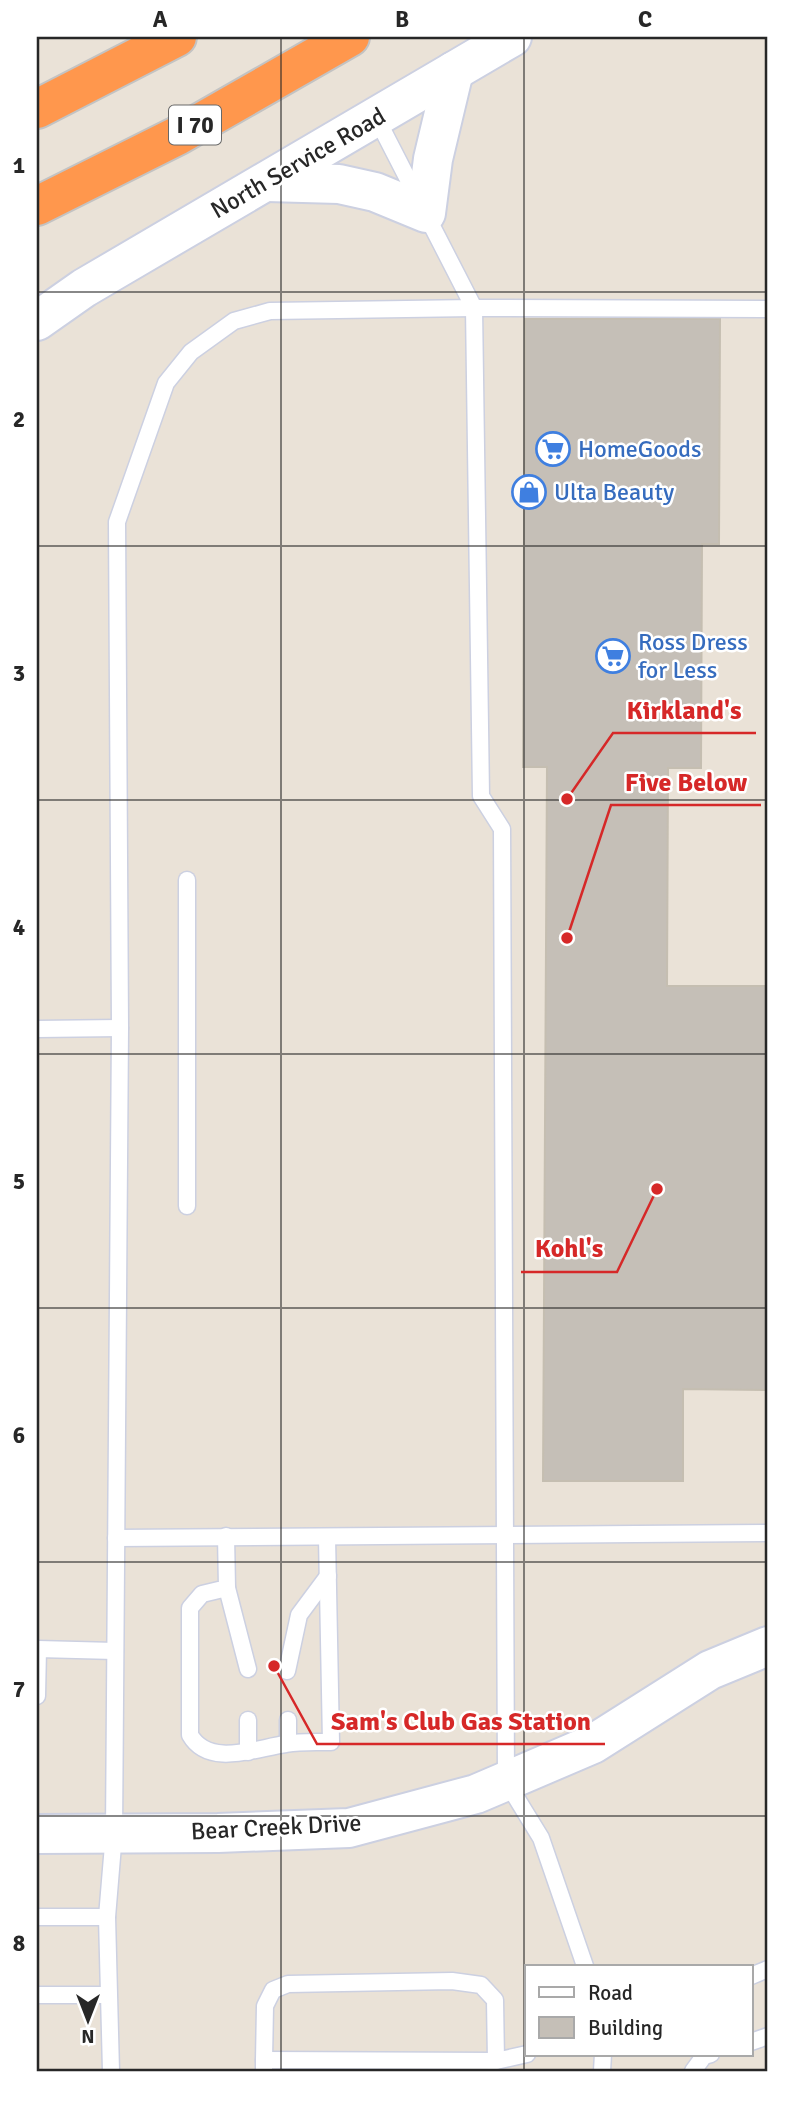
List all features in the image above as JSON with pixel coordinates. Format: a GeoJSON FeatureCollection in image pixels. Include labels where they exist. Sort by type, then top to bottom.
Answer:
{"type":"FeatureCollection","features":[{"type":"Feature","properties":{"kind":"highway"},"geometry":{"type":"LineString","coordinates":[[37,110],[177,37]]}},
{"type":"Feature","properties":{"kind":"highway","name":"I 70"},"geometry":{"type":"LineString","coordinates":[[37,206],[177,136],[350,37]]}},
{"type":"Feature","properties":{"kind":"street","name":"North Service Road"},"geometry":{"type":"LineString","coordinates":[[37,321],[84,288],[512,37]]}},
{"type":"Feature","properties":{"kind":"street"},"geometry":{"type":"LineString","coordinates":[[267,182],[339,184],[375,192],[426,214],[433,159],[454,71]]}},
{"type":"Feature","properties":{"kind":"street","name":"Bear Creek Drive"},"geometry":{"type":"LineString","coordinates":[[37,1834],[349,1828],[476,1794],[506,1782],[593,1744],[710,1670],[768,1646]]}},
{"type":"Feature","properties":{"kind":"lane"},"geometry":{"type":"LineString","coordinates":[[376,117],[474,308],[481,796],[502,829],[506,1782],[541,1839],[585,1965]]}},
{"type":"Feature","properties":{"kind":"lane"},"geometry":{"type":"LineString","coordinates":[[110,2071],[107,1917],[114,1833],[121,1028],[117,522],[166,383],[191,352],[234,321],[270,310],[768,309]]}},
{"type":"Feature","properties":{"kind":"lane"},"geometry":{"type":"LineString","coordinates":[[187,880],[187,1206]]}},
{"type":"Feature","properties":{"kind":"lane"},"geometry":{"type":"LineString","coordinates":[[37,1029],[121,1028]]}},
{"type":"Feature","properties":{"kind":"lane"},"geometry":{"type":"LineString","coordinates":[[116,1538],[768,1534]]}},
{"type":"Feature","properties":{"kind":"lane"},"geometry":{"type":"LineString","coordinates":[[226,1536],[227,1588],[248,1669]]}},
{"type":"Feature","properties":{"kind":"lane"},"geometry":{"type":"LineString","coordinates":[[227,1588],[202,1594],[190,1608],[190,1735],[197,1746],[209,1752],[248,1752],[288,1743],[331,1742],[327,1537]]}},
{"type":"Feature","properties":{"kind":"lane"},"geometry":{"type":"LineString","coordinates":[[287,1671],[299,1615],[328,1576]]}},
{"type":"Feature","properties":{"kind":"lane"},"geometry":{"type":"LineString","coordinates":[[37,1696],[38,1649],[116,1651]]}},
{"type":"Feature","properties":{"kind":"lane"},"geometry":{"type":"LineString","coordinates":[[248,1720],[248,1752]]}},
{"type":"Feature","properties":{"kind":"lane"},"geometry":{"type":"LineString","coordinates":[[288,1720],[288,1743]]}},
{"type":"Feature","properties":{"kind":"lane"},"geometry":{"type":"LineString","coordinates":[[37,1917],[107,1917]]}},
{"type":"Feature","properties":{"kind":"lane"},"geometry":{"type":"LineString","coordinates":[[496,2061],[495,2000],[481,1985],[452,1981],[288,1984],[273,1990],[265,2006],[264,2066],[496,2061],[525,2054]]}},
{"type":"Feature","properties":{"kind":"lane"},"geometry":{"type":"LineString","coordinates":[[37,1995],[108,1995]]}},
{"type":"Feature","properties":{"kind":"lane"},"geometry":{"type":"LineString","coordinates":[[693,2071],[704,2056]]}},
{"type":"Feature","properties":{"kind":"building"},"geometry":{"type":"Polygon","coordinates":[[[525,319],[720,319],[719,544],[702,544],[701,768],[668,768],[667,986],[768,986],[768,1390],[683,1389],[683,1481],[543,1481],[547,767],[523,767],[525,319]]]}},
{"type":"Feature","properties":{"kind":"place","name":"HomeGoods"},"geometry":{"type":"Point","coordinates":[553,449]}},
{"type":"Feature","properties":{"kind":"place","name":"Ulta Beauty"},"geometry":{"type":"Point","coordinates":[529,492]}},
{"type":"Feature","properties":{"kind":"place","name":"Ross Dress for Less"},"geometry":{"type":"Point","coordinates":[613,656]}},
{"type":"Feature","properties":{"kind":"place","name":"Kirkland's"},"geometry":{"type":"Point","coordinates":[567,799]}},
{"type":"Feature","properties":{"kind":"place","name":"Five Below"},"geometry":{"type":"Point","coordinates":[567,938]}},
{"type":"Feature","properties":{"kind":"place","name":"Kohl's"},"geometry":{"type":"Point","coordinates":[657,1189]}},
{"type":"Feature","properties":{"kind":"place","name":"Sam's Club Gas Station"},"geometry":{"type":"Point","coordinates":[274,1666]}}]}
